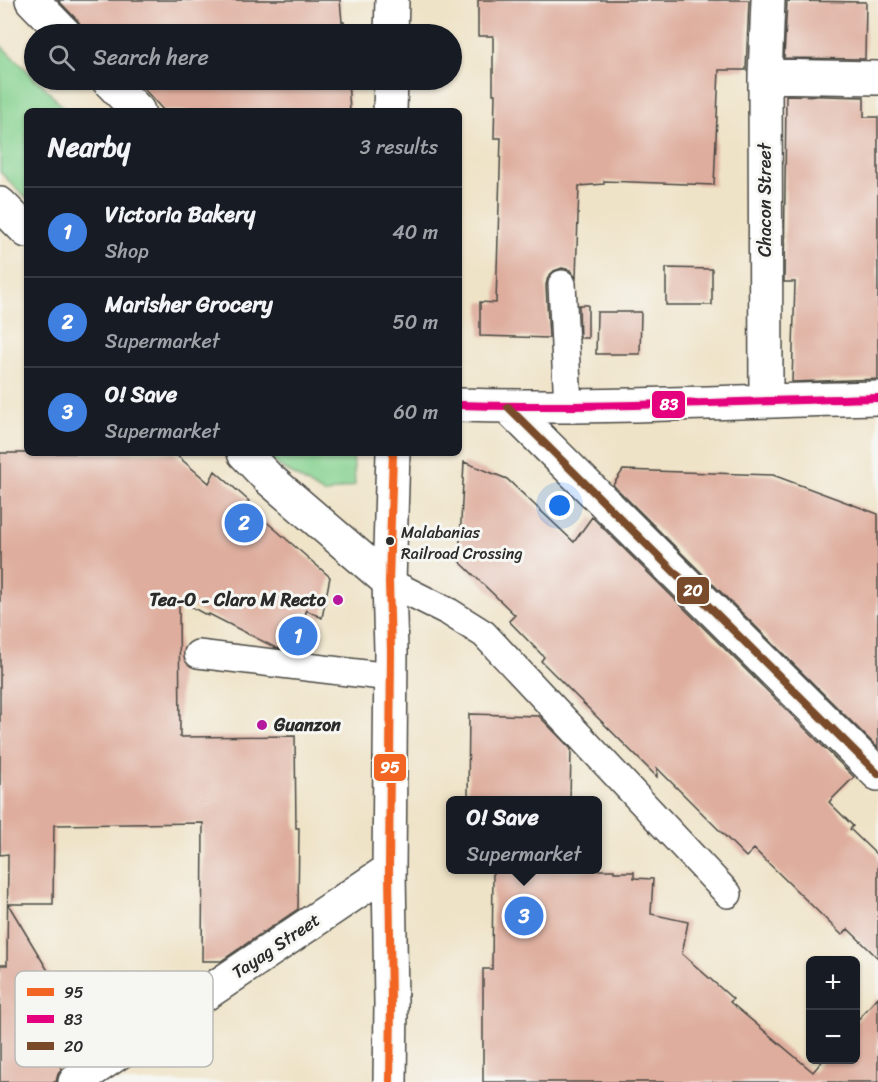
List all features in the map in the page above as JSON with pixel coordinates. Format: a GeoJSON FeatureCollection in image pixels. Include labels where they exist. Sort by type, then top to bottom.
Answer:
{"type":"FeatureCollection","features":[{"type":"Feature","properties":{"kind":"street"},"geometry":{"type":"LineString","coordinates":[[32,0],[55,24]]}},
{"type":"Feature","properties":{"kind":"street"},"geometry":{"type":"LineString","coordinates":[[391,24],[392,0]]}},
{"type":"Feature","properties":{"kind":"street","name":"Chacon Street"},"geometry":{"type":"LineString","coordinates":[[766,400],[765,76],[768,0]]}},
{"type":"Feature","properties":{"kind":"street"},"geometry":{"type":"LineString","coordinates":[[765,76],[878,78]]}},
{"type":"Feature","properties":{"kind":"street"},"geometry":{"type":"LineString","coordinates":[[118,90],[135,108]]}},
{"type":"Feature","properties":{"kind":"street"},"geometry":{"type":"LineString","coordinates":[[390,108],[391,90]]}},
{"type":"Feature","properties":{"kind":"street"},"geometry":{"type":"LineString","coordinates":[[0,204],[24,228]]}},
{"type":"Feature","properties":{"kind":"street"},"geometry":{"type":"LineString","coordinates":[[462,405],[508,407],[878,399]]}},
{"type":"Feature","properties":{"kind":"street"},"geometry":{"type":"LineString","coordinates":[[508,407],[878,774]]}},
{"type":"Feature","properties":{"kind":"street"},"geometry":{"type":"LineString","coordinates":[[247,456],[268,478],[389,582]]}},
{"type":"Feature","properties":{"kind":"street"},"geometry":{"type":"LineString","coordinates":[[390,1082],[391,651],[389,582],[393,456]]}},
{"type":"Feature","properties":{"kind":"street","name":"Tayag Street"},"geometry":{"type":"LineString","coordinates":[[213,989],[389,870]]}},
{"type":"Feature","properties":{"kind":"street","name":"Tayag Street"},"geometry":{"type":"LineString","coordinates":[[75,1082],[97,1067]]}},
{"type":"Feature","properties":{"kind":"lane"},"geometry":{"type":"LineString","coordinates":[[562,284],[567,406]]}},
{"type":"Feature","properties":{"kind":"lane"},"geometry":{"type":"LineString","coordinates":[[389,582],[449,612],[484,634],[728,894]]}},
{"type":"Feature","properties":{"kind":"lane"},"geometry":{"type":"LineString","coordinates":[[198,654],[390,677]]}},
{"type":"Feature","properties":{"kind":"green space"},"geometry":{"type":"Polygon","coordinates":[[[0,45],[24,68],[24,90],[47,90],[63,108],[24,108],[24,196],[0,172],[0,45]]]}},
{"type":"Feature","properties":{"kind":"green space"},"geometry":{"type":"Polygon","coordinates":[[[269,456],[353,456],[355,485],[324,494],[276,464],[269,456]]]}},
{"type":"Feature","properties":{"kind":"building"},"geometry":{"type":"Polygon","coordinates":[[[58,0],[340,0],[344,24],[80,24],[58,0]]]}},
{"type":"Feature","properties":{"kind":"building"},"geometry":{"type":"Polygon","coordinates":[[[478,0],[749,0],[746,70],[719,70],[714,185],[604,181],[604,184],[579,186],[576,278],[570,270],[562,268],[554,271],[548,277],[546,285],[549,338],[480,336],[480,302],[496,303],[501,138],[494,138],[493,36],[478,36],[478,0]]]}},
{"type":"Feature","properties":{"kind":"building"},"geometry":{"type":"Polygon","coordinates":[[[787,1],[866,2],[865,59],[784,58],[787,1]]]}},
{"type":"Feature","properties":{"kind":"building"},"geometry":{"type":"Polygon","coordinates":[[[145,90],[349,90],[350,108],[161,108],[145,90]]]}},
{"type":"Feature","properties":{"kind":"building"},"geometry":{"type":"Polygon","coordinates":[[[786,95],[864,97],[864,117],[878,117],[878,379],[792,382],[795,282],[784,282],[786,95]]]}},
{"type":"Feature","properties":{"kind":"building"},"geometry":{"type":"Polygon","coordinates":[[[666,268],[712,269],[712,305],[666,305],[666,268]]]}},
{"type":"Feature","properties":{"kind":"building"},"geometry":{"type":"Polygon","coordinates":[[[579,305],[588,305],[588,338],[580,338],[579,305]]]}},
{"type":"Feature","properties":{"kind":"building"},"geometry":{"type":"Polygon","coordinates":[[[597,312],[641,312],[640,354],[596,354],[597,312]]]}},
{"type":"Feature","properties":{"kind":"building"},"geometry":{"type":"Polygon","coordinates":[[[0,453],[24,453],[24,456],[178,456],[209,483],[215,471],[249,501],[246,504],[330,577],[322,618],[306,610],[303,651],[276,648],[179,600],[180,737],[295,736],[296,828],[299,828],[298,909],[221,961],[202,961],[203,823],[54,825],[53,904],[8,904],[48,971],[15,971],[15,1067],[61,1067],[62,1069],[56,1082],[0,1082],[0,965],[7,965],[8,854],[0,855],[0,453]]]}},
{"type":"Feature","properties":{"kind":"building"},"geometry":{"type":"Polygon","coordinates":[[[464,462],[507,479],[574,542],[592,517],[854,777],[829,802],[853,826],[850,829],[878,856],[878,958],[848,929],[842,935],[754,849],[746,857],[657,768],[657,777],[541,661],[544,657],[509,621],[515,615],[459,561],[464,462]]]}},
{"type":"Feature","properties":{"kind":"building"},"geometry":{"type":"Polygon","coordinates":[[[623,470],[773,475],[878,514],[878,748],[613,485],[623,470]]]}},
{"type":"Feature","properties":{"kind":"building"},"geometry":{"type":"Polygon","coordinates":[[[469,714],[539,716],[571,749],[570,796],[468,796],[469,714]]]}},
{"type":"Feature","properties":{"kind":"building"},"geometry":{"type":"Polygon","coordinates":[[[602,870],[634,872],[634,878],[653,879],[651,914],[688,922],[682,954],[733,999],[730,1002],[813,1072],[820,1064],[860,1064],[860,1017],[878,997],[878,1082],[483,1082],[483,969],[492,969],[493,874],[602,874],[602,870]]]}},
{"type":"Feature","properties":{"kind":"transit line","name":"83"},"geometry":{"type":"LineString","coordinates":[[462,405],[616,405],[878,398]]}},
{"type":"Feature","properties":{"kind":"transit line","name":"20"},"geometry":{"type":"LineString","coordinates":[[508,407],[878,774]]}},
{"type":"Feature","properties":{"kind":"transit line","name":"95"},"geometry":{"type":"LineString","coordinates":[[390,1082],[391,651],[389,582],[393,456]]}},
{"type":"Feature","properties":{"kind":"place","name":"Marisher Grocery"},"geometry":{"type":"Point","coordinates":[244,523]}},
{"type":"Feature","properties":{"kind":"place","name":"Malabanias Railroad Crossing"},"geometry":{"type":"Point","coordinates":[390,541]}},
{"type":"Feature","properties":{"kind":"place","name":"Tea-O - Claro M Recto"},"geometry":{"type":"Point","coordinates":[338,600]}},
{"type":"Feature","properties":{"kind":"place","name":"Victoria Bakery"},"geometry":{"type":"Point","coordinates":[298,636]}},
{"type":"Feature","properties":{"kind":"place","name":"Guanzon"},"geometry":{"type":"Point","coordinates":[262,725]}},
{"type":"Feature","properties":{"kind":"place","name":"O! Save"},"geometry":{"type":"Point","coordinates":[524,916]}}]}
